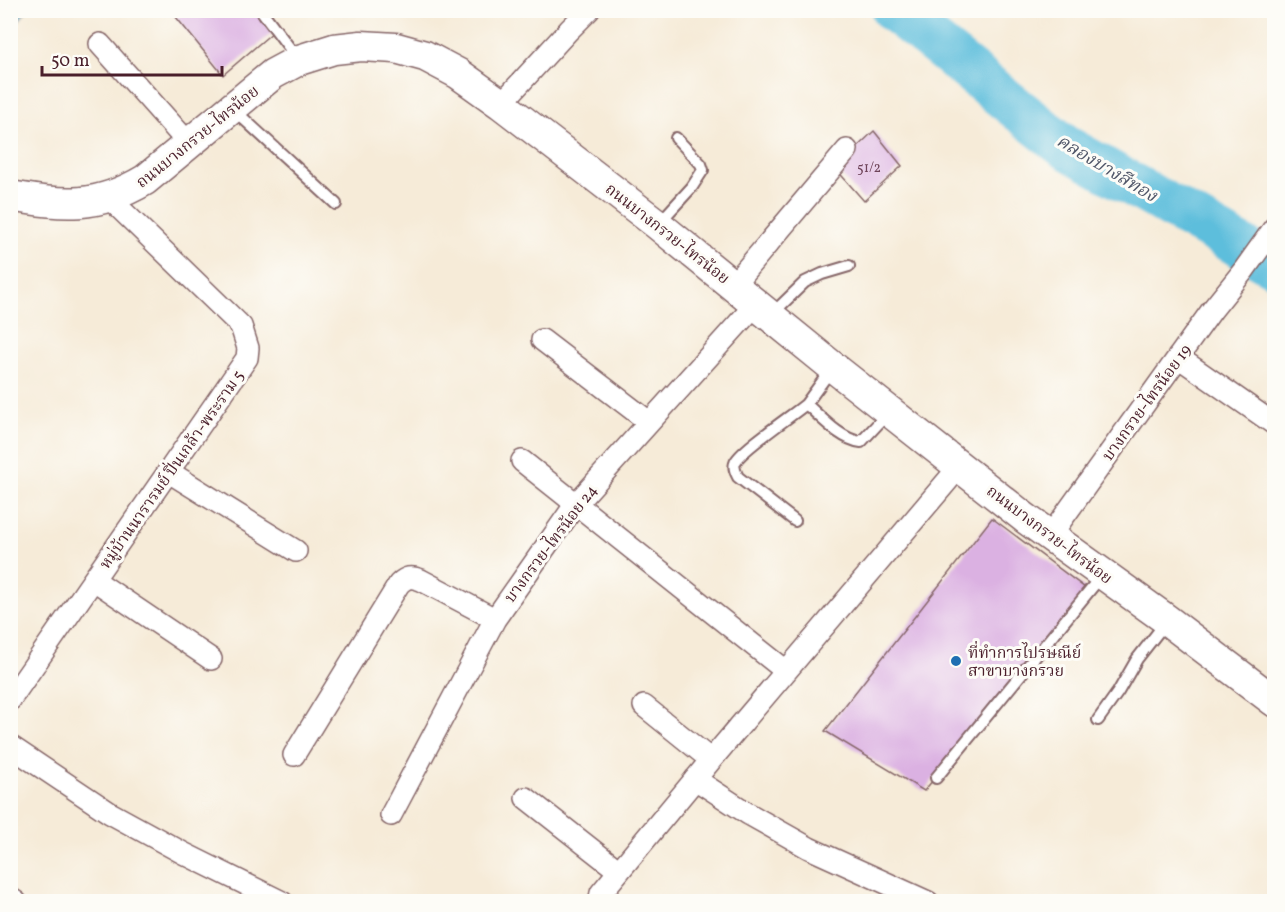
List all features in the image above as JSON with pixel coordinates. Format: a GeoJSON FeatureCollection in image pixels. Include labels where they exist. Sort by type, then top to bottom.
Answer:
{"type":"FeatureCollection","features":[{"type":"Feature","properties":{"kind":"main road","name":"ถนนบางกรวย-ไทรน้อย"},"geometry":{"type":"LineString","coordinates":[[10,196],[60,204],[84,203],[128,190],[145,180],[273,74],[299,60],[334,49],[361,46],[396,48],[425,56],[459,74],[501,104],[657,224],[833,367],[1025,518],[1275,701]]}},
{"type":"Feature","properties":{"kind":"street"},"geometry":{"type":"LineString","coordinates":[[501,104],[589,10]]}},
{"type":"Feature","properties":{"kind":"street"},"geometry":{"type":"LineString","coordinates":[[100,45],[189,144]]}},
{"type":"Feature","properties":{"kind":"street"},"geometry":{"type":"LineString","coordinates":[[733,285],[847,150]]}},
{"type":"Feature","properties":{"kind":"street","name":"หมู่บ้านนารารมย์ ปิ่นเกล้า-พระราม 5"},"geometry":{"type":"LineString","coordinates":[[10,700],[242,367],[248,348],[241,326],[108,197]]}},
{"type":"Feature","properties":{"kind":"street","name":"บางกรวย-ไทรน้อย 19"},"geometry":{"type":"LineString","coordinates":[[1050,536],[1212,310],[1275,228]]}},
{"type":"Feature","properties":{"kind":"street","name":"บางกรวย-ไทรน้อย 24"},"geometry":{"type":"LineString","coordinates":[[391,814],[495,618],[575,505],[649,422],[763,310]]}},
{"type":"Feature","properties":{"kind":"street"},"geometry":{"type":"LineString","coordinates":[[542,340],[649,422]]}},
{"type":"Feature","properties":{"kind":"street"},"geometry":{"type":"LineString","coordinates":[[1178,357],[1275,424]]}},
{"type":"Feature","properties":{"kind":"street"},"geometry":{"type":"LineString","coordinates":[[522,461],[786,671]]}},
{"type":"Feature","properties":{"kind":"street"},"geometry":{"type":"LineString","coordinates":[[599,902],[602,893],[619,871],[695,779],[960,466]]}},
{"type":"Feature","properties":{"kind":"street"},"geometry":{"type":"LineString","coordinates":[[169,472],[297,551]]}},
{"type":"Feature","properties":{"kind":"street"},"geometry":{"type":"LineString","coordinates":[[294,755],[399,584],[405,578],[414,577],[421,580],[495,618]]}},
{"type":"Feature","properties":{"kind":"street"},"geometry":{"type":"LineString","coordinates":[[94,580],[211,659]]}},
{"type":"Feature","properties":{"kind":"street"},"geometry":{"type":"LineString","coordinates":[[644,705],[711,760]]}},
{"type":"Feature","properties":{"kind":"street"},"geometry":{"type":"LineString","coordinates":[[10,746],[110,813],[183,853],[282,902]]}},
{"type":"Feature","properties":{"kind":"street"},"geometry":{"type":"LineString","coordinates":[[695,779],[747,813],[809,848],[928,902]]}},
{"type":"Feature","properties":{"kind":"street"},"geometry":{"type":"LineString","coordinates":[[526,798],[619,871]]}},
{"type":"Feature","properties":{"kind":"street"},"geometry":{"type":"LineString","coordinates":[[10,898],[16,902]]}},
{"type":"Feature","properties":{"kind":"lane"},"geometry":{"type":"LineString","coordinates":[[261,10],[299,60]]}},
{"type":"Feature","properties":{"kind":"lane"},"geometry":{"type":"LineString","coordinates":[[233,109],[336,204]]}},
{"type":"Feature","properties":{"kind":"lane"},"geometry":{"type":"LineString","coordinates":[[657,224],[692,187],[703,170],[701,164],[676,138]]}},
{"type":"Feature","properties":{"kind":"lane"},"geometry":{"type":"LineString","coordinates":[[763,310],[805,282],[849,266]]}},
{"type":"Feature","properties":{"kind":"lane"},"geometry":{"type":"LineString","coordinates":[[795,521],[738,477],[734,464],[760,439],[806,404],[833,367]]}},
{"type":"Feature","properties":{"kind":"lane"},"geometry":{"type":"LineString","coordinates":[[806,404],[852,441],[861,442],[890,412]]}},
{"type":"Feature","properties":{"kind":"lane"},"geometry":{"type":"LineString","coordinates":[[936,778],[1103,574]]}},
{"type":"Feature","properties":{"kind":"lane"},"geometry":{"type":"LineString","coordinates":[[1098,720],[1118,692],[1137,658],[1167,620]]}},
{"type":"Feature","properties":{"kind":"water"},"geometry":{"type":"Polygon","coordinates":[[[10,11],[26,11],[11,30],[10,11]]]}},
{"type":"Feature","properties":{"kind":"building"},"geometry":{"type":"Polygon","coordinates":[[[184,10],[257,10],[273,32],[223,75],[176,17],[184,10]]]}},
{"type":"Feature","properties":{"kind":"building"},"geometry":{"type":"Polygon","coordinates":[[[874,131],[902,166],[864,201],[835,168],[874,131]]]}},
{"type":"Feature","properties":{"kind":"building","name":"ที่ทำการไปรษณีย์ สาขาบางกรวย"},"geometry":{"type":"Polygon","coordinates":[[[992,518],[1089,591],[924,791],[825,731],[992,518]]]}},
{"type":"Feature","properties":{"kind":"waterway","name":"คลองบางสีทอง"},"geometry":{"type":"LineString","coordinates":[[893,10],[1064,146],[1274,265]]}},
{"type":"Feature","properties":{"kind":"place","name":"ที่ทำการไปรษณีย์ สาขาบางกรวย"},"geometry":{"type":"Point","coordinates":[956,661]}}]}
